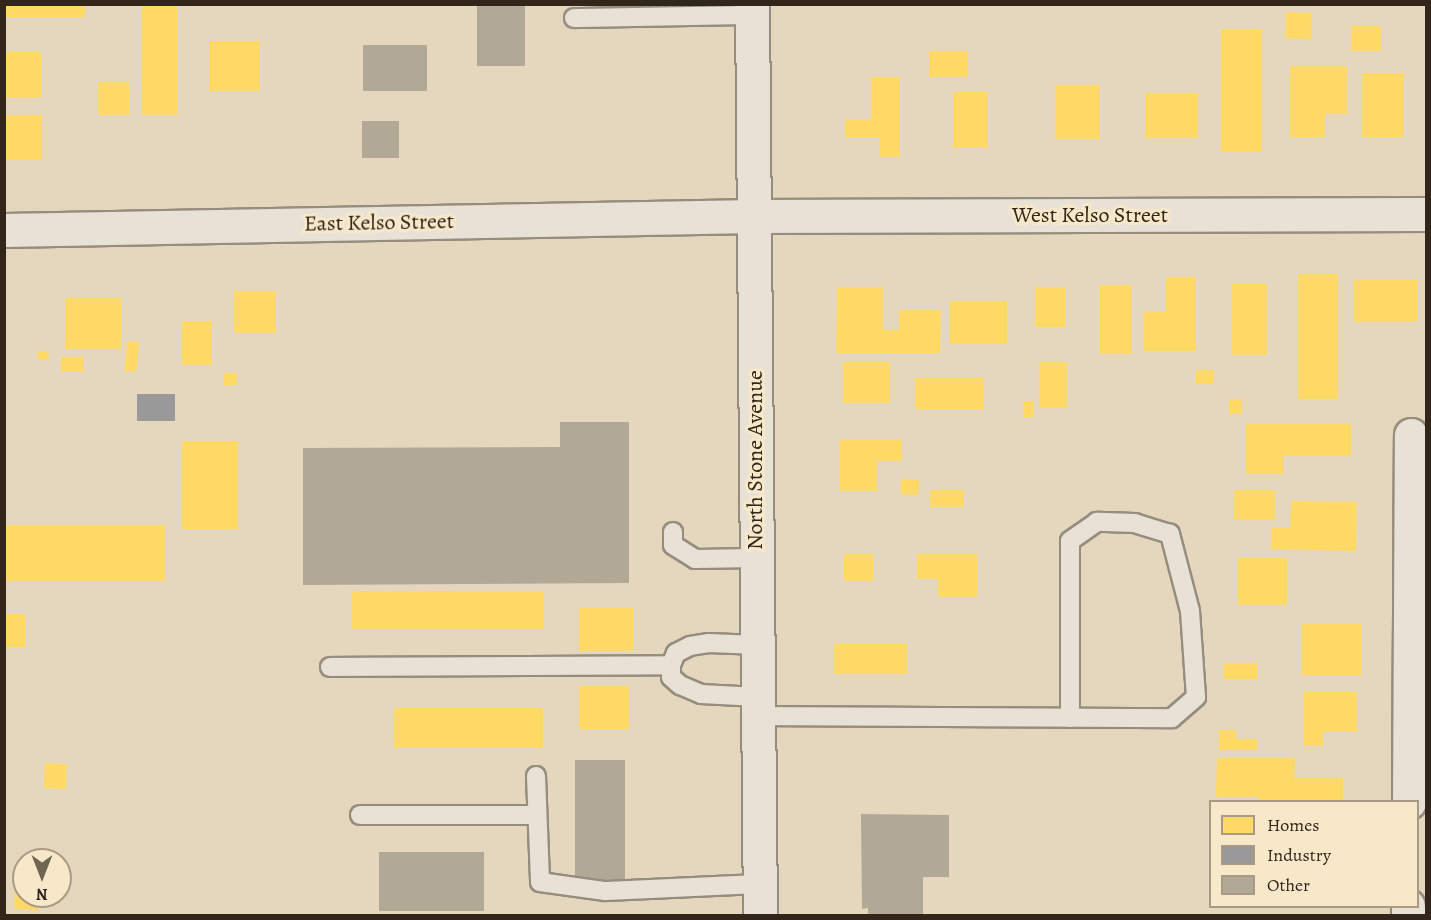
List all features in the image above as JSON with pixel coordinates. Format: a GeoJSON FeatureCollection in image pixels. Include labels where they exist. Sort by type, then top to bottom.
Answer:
{"type":"FeatureCollection","features":[{"type":"Feature","properties":{"kind":"street","name":"North Stone Avenue"},"geometry":{"type":"LineString","coordinates":[[752,10],[760,900]]}},
{"type":"Feature","properties":{"kind":"street","name":"West Kelso Street"},"geometry":{"type":"LineString","coordinates":[[754,216],[1426,214]]}},
{"type":"Feature","properties":{"kind":"street","name":"East Kelso Street"},"geometry":{"type":"LineString","coordinates":[[4,230],[754,216]]}},
{"type":"Feature","properties":{"kind":"street"},"geometry":{"type":"LineString","coordinates":[[1409,800],[1411,435]]}},
{"type":"Feature","properties":{"kind":"lane"},"geometry":{"type":"LineString","coordinates":[[574,18],[752,10]]}},
{"type":"Feature","properties":{"kind":"lane"},"geometry":{"type":"LineString","coordinates":[[758,645],[709,643],[690,646],[676,653],[671,665],[671,677],[680,685],[701,694],[758,707],[1070,718],[1172,718],[1196,697],[1190,611],[1170,534],[1135,523],[1097,522],[1070,540],[1070,718]]}},
{"type":"Feature","properties":{"kind":"lane"},"geometry":{"type":"LineString","coordinates":[[673,532],[673,545],[695,559],[757,558]]}},
{"type":"Feature","properties":{"kind":"lane"},"geometry":{"type":"LineString","coordinates":[[330,667],[671,665]]}},
{"type":"Feature","properties":{"kind":"lane"},"geometry":{"type":"LineString","coordinates":[[536,776],[540,882],[605,891],[760,900]]}},
{"type":"Feature","properties":{"kind":"lane"},"geometry":{"type":"LineString","coordinates":[[360,815],[537,815]]}},
{"type":"Feature","properties":{"kind":"building: Homes"},"geometry":{"type":"Polygon","coordinates":[[[142,4],[177,4],[177,115],[142,115],[142,4]]]}},
{"type":"Feature","properties":{"kind":"building: Homes"},"geometry":{"type":"Polygon","coordinates":[[[4,5],[85,5],[85,17],[4,17],[4,5]]]}},
{"type":"Feature","properties":{"kind":"building: Homes"},"geometry":{"type":"Polygon","coordinates":[[[1286,12],[1312,13],[1311,39],[1285,38],[1286,12]]]}},
{"type":"Feature","properties":{"kind":"building: Homes"},"geometry":{"type":"Polygon","coordinates":[[[1351,26],[1381,26],[1381,51],[1351,51],[1351,26]]]}},
{"type":"Feature","properties":{"kind":"building: Homes"},"geometry":{"type":"Polygon","coordinates":[[[1221,29],[1262,29],[1262,152],[1221,152],[1221,29]]]}},
{"type":"Feature","properties":{"kind":"building: Homes"},"geometry":{"type":"Polygon","coordinates":[[[209,41],[260,41],[260,91],[209,91],[209,41]]]}},
{"type":"Feature","properties":{"kind":"building: Homes"},"geometry":{"type":"Polygon","coordinates":[[[929,51],[968,51],[968,77],[929,77],[929,51]]]}},
{"type":"Feature","properties":{"kind":"building: Homes"},"geometry":{"type":"Polygon","coordinates":[[[4,52],[41,52],[41,98],[4,98],[4,52]]]}},
{"type":"Feature","properties":{"kind":"building: Homes"},"geometry":{"type":"Polygon","coordinates":[[[1290,66],[1347,66],[1347,114],[1325,114],[1325,137],[1290,137],[1290,66]]]}},
{"type":"Feature","properties":{"kind":"building: Homes"},"geometry":{"type":"Polygon","coordinates":[[[1362,73],[1404,73],[1404,137],[1362,137],[1362,73]]]}},
{"type":"Feature","properties":{"kind":"building: Homes"},"geometry":{"type":"Polygon","coordinates":[[[871,77],[900,77],[900,157],[880,157],[880,137],[845,137],[845,120],[871,120],[871,77]]]}},
{"type":"Feature","properties":{"kind":"building: Homes"},"geometry":{"type":"Polygon","coordinates":[[[98,82],[129,82],[129,115],[98,115],[98,82]]]}},
{"type":"Feature","properties":{"kind":"building: Homes"},"geometry":{"type":"Polygon","coordinates":[[[1055,85],[1100,85],[1100,139],[1055,139],[1055,85]]]}},
{"type":"Feature","properties":{"kind":"building: Homes"},"geometry":{"type":"Polygon","coordinates":[[[953,92],[988,92],[988,148],[953,148],[953,92]]]}},
{"type":"Feature","properties":{"kind":"building: Homes"},"geometry":{"type":"Polygon","coordinates":[[[1145,93],[1198,93],[1198,138],[1145,138],[1145,93]]]}},
{"type":"Feature","properties":{"kind":"building: Homes"},"geometry":{"type":"Polygon","coordinates":[[[4,115],[42,115],[42,160],[4,160],[4,115]]]}},
{"type":"Feature","properties":{"kind":"building: Homes"},"geometry":{"type":"Polygon","coordinates":[[[1298,274],[1338,274],[1338,399],[1298,399],[1298,274]]]}},
{"type":"Feature","properties":{"kind":"building: Homes"},"geometry":{"type":"Polygon","coordinates":[[[1166,277],[1196,277],[1196,351],[1144,351],[1144,312],[1166,312],[1166,277]]]}},
{"type":"Feature","properties":{"kind":"building: Homes"},"geometry":{"type":"Polygon","coordinates":[[[1354,280],[1417,280],[1417,322],[1354,322],[1354,280]]]}},
{"type":"Feature","properties":{"kind":"building: Homes"},"geometry":{"type":"Polygon","coordinates":[[[1232,284],[1267,284],[1267,355],[1232,355],[1232,284]]]}},
{"type":"Feature","properties":{"kind":"building: Homes"},"geometry":{"type":"Polygon","coordinates":[[[1100,285],[1132,285],[1132,354],[1100,354],[1100,285]]]}},
{"type":"Feature","properties":{"kind":"building: Homes"},"geometry":{"type":"Polygon","coordinates":[[[837,287],[883,287],[883,330],[899,330],[899,310],[941,310],[940,353],[836,353],[837,287]]]}},
{"type":"Feature","properties":{"kind":"building: Homes"},"geometry":{"type":"Polygon","coordinates":[[[1035,287],[1065,287],[1065,327],[1035,327],[1035,287]]]}},
{"type":"Feature","properties":{"kind":"building: Homes"},"geometry":{"type":"Polygon","coordinates":[[[234,291],[276,291],[276,333],[234,333],[234,291]]]}},
{"type":"Feature","properties":{"kind":"building: Homes"},"geometry":{"type":"Polygon","coordinates":[[[65,298],[121,298],[121,349],[65,349],[65,298]]]}},
{"type":"Feature","properties":{"kind":"building: Homes"},"geometry":{"type":"Polygon","coordinates":[[[950,301],[1007,301],[1007,344],[950,344],[950,301]]]}},
{"type":"Feature","properties":{"kind":"building: Homes"},"geometry":{"type":"Polygon","coordinates":[[[182,321],[212,321],[212,365],[182,365],[182,321]]]}},
{"type":"Feature","properties":{"kind":"building: Homes"},"geometry":{"type":"Polygon","coordinates":[[[127,341],[139,342],[136,372],[124,371],[127,341]]]}},
{"type":"Feature","properties":{"kind":"building: Homes"},"geometry":{"type":"Polygon","coordinates":[[[48,351],[49,359],[38,360],[37,352],[48,351]]]}},
{"type":"Feature","properties":{"kind":"building: Homes"},"geometry":{"type":"Polygon","coordinates":[[[61,357],[84,357],[84,372],[61,372],[61,357]]]}},
{"type":"Feature","properties":{"kind":"building: Homes"},"geometry":{"type":"Polygon","coordinates":[[[843,362],[890,362],[890,403],[843,403],[843,362]]]}},
{"type":"Feature","properties":{"kind":"building: Homes"},"geometry":{"type":"Polygon","coordinates":[[[1039,362],[1067,362],[1067,408],[1039,408],[1039,362]]]}},
{"type":"Feature","properties":{"kind":"building: Homes"},"geometry":{"type":"Polygon","coordinates":[[[1196,370],[1214,370],[1214,384],[1196,384],[1196,370]]]}},
{"type":"Feature","properties":{"kind":"building: Homes"},"geometry":{"type":"Polygon","coordinates":[[[224,373],[237,373],[237,385],[224,385],[224,373]]]}},
{"type":"Feature","properties":{"kind":"building: Homes"},"geometry":{"type":"Polygon","coordinates":[[[915,378],[984,378],[984,409],[915,409],[915,378]]]}},
{"type":"Feature","properties":{"kind":"building: Homes"},"geometry":{"type":"Polygon","coordinates":[[[1229,399],[1242,399],[1242,414],[1229,414],[1229,399]]]}},
{"type":"Feature","properties":{"kind":"building: Homes"},"geometry":{"type":"Polygon","coordinates":[[[1023,401],[1033,401],[1033,417],[1023,417],[1023,401]]]}},
{"type":"Feature","properties":{"kind":"building: Homes"},"geometry":{"type":"Polygon","coordinates":[[[1246,424],[1351,424],[1351,456],[1284,456],[1284,474],[1246,474],[1246,424]]]}},
{"type":"Feature","properties":{"kind":"building: Homes"},"geometry":{"type":"Polygon","coordinates":[[[840,440],[902,440],[902,461],[877,461],[877,491],[840,491],[840,440]]]}},
{"type":"Feature","properties":{"kind":"building: Homes"},"geometry":{"type":"Polygon","coordinates":[[[182,441],[238,441],[238,529],[182,529],[182,441]]]}},
{"type":"Feature","properties":{"kind":"building: Homes"},"geometry":{"type":"Polygon","coordinates":[[[901,479],[919,480],[918,495],[900,494],[901,479]]]}},
{"type":"Feature","properties":{"kind":"building: Homes"},"geometry":{"type":"Polygon","coordinates":[[[930,490],[964,490],[964,507],[930,507],[930,490]]]}},
{"type":"Feature","properties":{"kind":"building: Homes"},"geometry":{"type":"Polygon","coordinates":[[[1234,490],[1275,490],[1275,520],[1234,520],[1234,490]]]}},
{"type":"Feature","properties":{"kind":"building: Homes"},"geometry":{"type":"Polygon","coordinates":[[[1291,501],[1357,502],[1356,551],[1271,549],[1271,528],[1290,528],[1291,501]]]}},
{"type":"Feature","properties":{"kind":"building: Homes"},"geometry":{"type":"Polygon","coordinates":[[[4,525],[165,525],[165,581],[4,581],[4,525]]]}},
{"type":"Feature","properties":{"kind":"building: Homes"},"geometry":{"type":"Polygon","coordinates":[[[844,554],[873,554],[873,581],[844,581],[844,554]]]}},
{"type":"Feature","properties":{"kind":"building: Homes"},"geometry":{"type":"Polygon","coordinates":[[[917,554],[977,554],[977,597],[938,597],[938,579],[917,579],[917,554]]]}},
{"type":"Feature","properties":{"kind":"building: Homes"},"geometry":{"type":"Polygon","coordinates":[[[1238,558],[1287,558],[1287,605],[1238,605],[1238,558]]]}},
{"type":"Feature","properties":{"kind":"building: Homes"},"geometry":{"type":"Polygon","coordinates":[[[352,591],[544,591],[544,629],[352,629],[352,591]]]}},
{"type":"Feature","properties":{"kind":"building: Homes"},"geometry":{"type":"Polygon","coordinates":[[[579,608],[633,608],[633,651],[579,651],[579,608]]]}},
{"type":"Feature","properties":{"kind":"building: Homes"},"geometry":{"type":"Polygon","coordinates":[[[4,614],[25,614],[25,647],[4,647],[4,614]]]}},
{"type":"Feature","properties":{"kind":"building: Homes"},"geometry":{"type":"Polygon","coordinates":[[[1302,624],[1361,624],[1361,676],[1302,676],[1302,624]]]}},
{"type":"Feature","properties":{"kind":"building: Homes"},"geometry":{"type":"Polygon","coordinates":[[[834,644],[907,644],[907,674],[834,674],[834,644]]]}},
{"type":"Feature","properties":{"kind":"building: Homes"},"geometry":{"type":"Polygon","coordinates":[[[1224,663],[1257,663],[1257,679],[1224,679],[1224,663]]]}},
{"type":"Feature","properties":{"kind":"building: Homes"},"geometry":{"type":"Polygon","coordinates":[[[579,686],[629,686],[629,729],[579,729],[579,686]]]}},
{"type":"Feature","properties":{"kind":"building: Homes"},"geometry":{"type":"Polygon","coordinates":[[[1304,692],[1357,692],[1357,732],[1323,732],[1323,746],[1304,746],[1304,692]]]}},
{"type":"Feature","properties":{"kind":"building: Homes"},"geometry":{"type":"Polygon","coordinates":[[[394,708],[543,708],[543,748],[394,748],[394,708]]]}},
{"type":"Feature","properties":{"kind":"building: Homes"},"geometry":{"type":"Polygon","coordinates":[[[1219,730],[1236,730],[1236,739],[1257,739],[1257,750],[1219,750],[1219,730]]]}},
{"type":"Feature","properties":{"kind":"building: Homes"},"geometry":{"type":"Polygon","coordinates":[[[1217,758],[1295,758],[1294,778],[1343,778],[1343,800],[1259,800],[1259,797],[1216,797],[1217,758]]]}},
{"type":"Feature","properties":{"kind":"building: Homes"},"geometry":{"type":"Polygon","coordinates":[[[45,763],[67,764],[66,789],[44,788],[45,763]]]}},
{"type":"Feature","properties":{"kind":"building: Homes"},"geometry":{"type":"Polygon","coordinates":[[[39,908],[39,910],[14,909],[39,908]]]}},
{"type":"Feature","properties":{"kind":"building: Industry"},"geometry":{"type":"Polygon","coordinates":[[[137,394],[175,394],[175,421],[137,421],[137,394]]]}},
{"type":"Feature","properties":{"kind":"building: Other"},"geometry":{"type":"Polygon","coordinates":[[[477,4],[525,4],[525,66],[477,66],[477,4]]]}},
{"type":"Feature","properties":{"kind":"building: Other"},"geometry":{"type":"Polygon","coordinates":[[[363,45],[427,45],[427,91],[363,91],[363,45]]]}},
{"type":"Feature","properties":{"kind":"building: Other"},"geometry":{"type":"Polygon","coordinates":[[[362,121],[399,121],[399,158],[362,158],[362,121]]]}},
{"type":"Feature","properties":{"kind":"building: Other"},"geometry":{"type":"Polygon","coordinates":[[[560,422],[629,422],[629,583],[303,585],[303,448],[560,447],[560,422]]]}},
{"type":"Feature","properties":{"kind":"building: Other"},"geometry":{"type":"Polygon","coordinates":[[[575,760],[625,760],[625,882],[575,882],[575,760]]]}},
{"type":"Feature","properties":{"kind":"building: Other"},"geometry":{"type":"Polygon","coordinates":[[[861,814],[949,815],[949,877],[923,877],[923,916],[868,916],[868,908],[862,909],[861,814]]]}},
{"type":"Feature","properties":{"kind":"building: Other"},"geometry":{"type":"Polygon","coordinates":[[[379,852],[484,852],[484,911],[379,911],[379,852]]]}}]}
